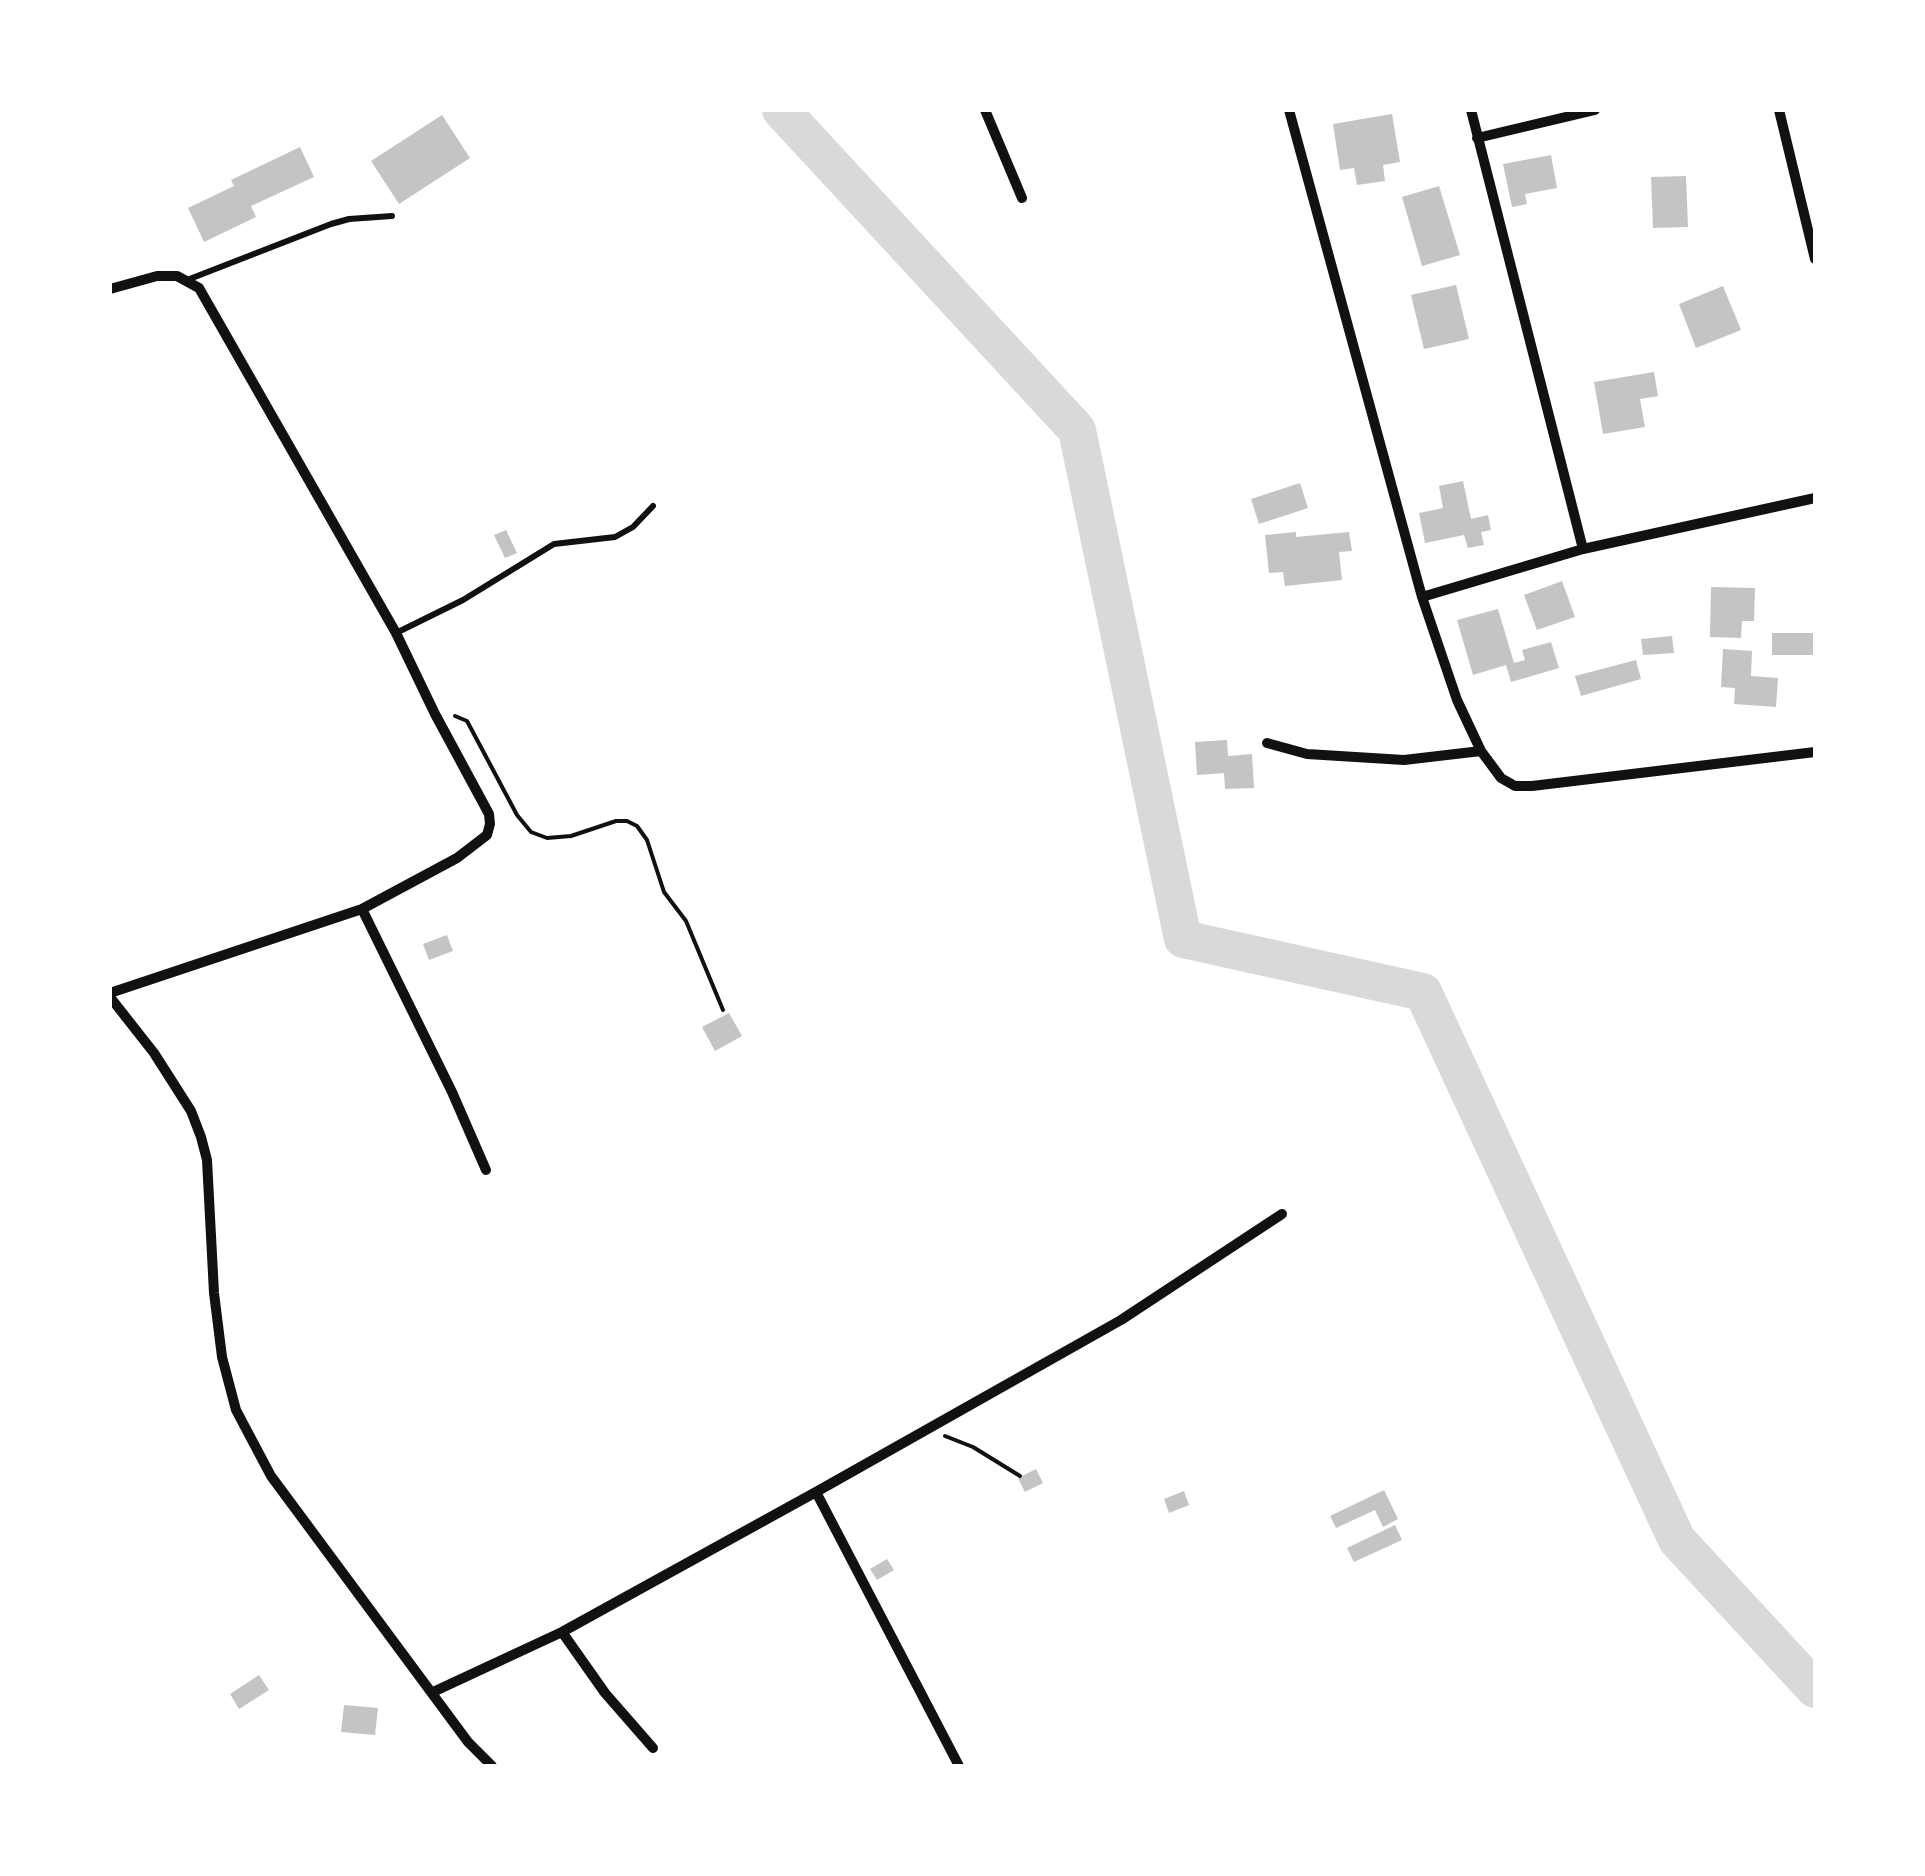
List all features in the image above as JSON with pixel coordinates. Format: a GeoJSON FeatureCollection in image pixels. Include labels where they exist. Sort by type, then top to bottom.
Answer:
{"type":"FeatureCollection","features":[{"type":"Feature","properties":{"kind":"street"},"geometry":{"type":"LineString","coordinates":[[984,110],[1022,198]]}},
{"type":"Feature","properties":{"kind":"street"},"geometry":{"type":"LineString","coordinates":[[1290,110],[1422,597],[1458,700],[1481,752],[1501,778],[1515,786],[1532,786],[1815,752]]}},
{"type":"Feature","properties":{"kind":"street"},"geometry":{"type":"LineString","coordinates":[[1471,110],[1584,550]]}},
{"type":"Feature","properties":{"kind":"street"},"geometry":{"type":"LineString","coordinates":[[1476,138],[1595,110]]}},
{"type":"Feature","properties":{"kind":"street"},"geometry":{"type":"LineString","coordinates":[[1779,110],[1815,258]]}},
{"type":"Feature","properties":{"kind":"street"},"geometry":{"type":"LineString","coordinates":[[110,288],[156,276],[177,276],[198,288],[396,633],[489,814],[487,835],[456,858],[362,909],[110,995],[154,1053],[191,1112],[201,1138],[207,1160],[214,1294],[222,1357],[236,1410],[272,1476],[468,1742],[492,1766]]}},
{"type":"Feature","properties":{"kind":"street"},"geometry":{"type":"LineString","coordinates":[[1422,597],[1584,550],[1815,498]]}},
{"type":"Feature","properties":{"kind":"street"},"geometry":{"type":"LineString","coordinates":[[1268,743],[1306,754],[1404,760],[1481,752]]}},
{"type":"Feature","properties":{"kind":"street"},"geometry":{"type":"LineString","coordinates":[[362,909],[486,1170]]}},
{"type":"Feature","properties":{"kind":"street"},"geometry":{"type":"LineString","coordinates":[[433,1692],[562,1632],[1122,1320],[1282,1214]]}},
{"type":"Feature","properties":{"kind":"street"},"geometry":{"type":"LineString","coordinates":[[816,1492],[959,1766]]}},
{"type":"Feature","properties":{"kind":"street"},"geometry":{"type":"LineString","coordinates":[[562,1632],[605,1694],[653,1748]]}},
{"type":"Feature","properties":{"kind":"lane"},"geometry":{"type":"LineString","coordinates":[[187,280],[330,224],[392,216]]}},
{"type":"Feature","properties":{"kind":"lane"},"geometry":{"type":"LineString","coordinates":[[396,633],[463,600],[554,544],[616,537],[653,506]]}},
{"type":"Feature","properties":{"kind":"path"},"geometry":{"type":"LineString","coordinates":[[435,714],[461,716],[467,721],[517,815],[531,832],[547,838],[572,836],[616,821],[637,826],[647,840],[664,892],[686,921],[723,1010]]}},
{"type":"Feature","properties":{"kind":"path"},"geometry":{"type":"LineString","coordinates":[[926,1429],[973,1448],[1020,1476]]}},
{"type":"Feature","properties":{"kind":"building"},"geometry":{"type":"Polygon","coordinates":[[[1392,114],[1400,162],[1383,165],[1385,181],[1357,185],[1354,168],[1340,170],[1333,124],[1392,114]]]}},
{"type":"Feature","properties":{"kind":"building"},"geometry":{"type":"Polygon","coordinates":[[[442,115],[470,158],[399,204],[371,161],[442,115]]]}},
{"type":"Feature","properties":{"kind":"building"},"geometry":{"type":"Polygon","coordinates":[[[300,147],[314,177],[251,206],[256,217],[204,242],[188,208],[234,186],[231,180],[300,147]]]}},
{"type":"Feature","properties":{"kind":"building"},"geometry":{"type":"Polygon","coordinates":[[[1551,155],[1557,188],[1525,194],[1527,204],[1512,207],[1503,164],[1551,155]]]}},
{"type":"Feature","properties":{"kind":"building"},"geometry":{"type":"Polygon","coordinates":[[[1686,176],[1688,227],[1653,228],[1651,177],[1686,176]]]}},
{"type":"Feature","properties":{"kind":"building"},"geometry":{"type":"Polygon","coordinates":[[[1439,186],[1460,255],[1422,266],[1402,197],[1439,186]]]}},
{"type":"Feature","properties":{"kind":"building"},"geometry":{"type":"Polygon","coordinates":[[[1456,285],[1469,339],[1424,349],[1411,295],[1456,285]]]}},
{"type":"Feature","properties":{"kind":"building"},"geometry":{"type":"Polygon","coordinates":[[[1723,286],[1741,330],[1696,348],[1679,304],[1723,286]]]}},
{"type":"Feature","properties":{"kind":"building"},"geometry":{"type":"Polygon","coordinates":[[[1654,372],[1658,396],[1640,399],[1645,427],[1603,434],[1594,382],[1654,372]]]}},
{"type":"Feature","properties":{"kind":"building"},"geometry":{"type":"Polygon","coordinates":[[[1463,481],[1471,519],[1488,515],[1491,530],[1481,532],[1484,545],[1468,548],[1464,535],[1425,543],[1419,513],[1443,508],[1439,486],[1463,481]]]}},
{"type":"Feature","properties":{"kind":"building"},"geometry":{"type":"Polygon","coordinates":[[[1300,483],[1308,508],[1259,524],[1251,499],[1300,483]]]}},
{"type":"Feature","properties":{"kind":"building"},"geometry":{"type":"Polygon","coordinates":[[[506,530],[517,553],[505,558],[494,535],[506,530]]]}},
{"type":"Feature","properties":{"kind":"building"},"geometry":{"type":"Polygon","coordinates":[[[1296,532],[1296,537],[1349,532],[1352,551],[1339,552],[1342,580],[1285,586],[1283,572],[1269,573],[1265,535],[1296,532]]]}},
{"type":"Feature","properties":{"kind":"building"},"geometry":{"type":"Polygon","coordinates":[[[1562,581],[1575,617],[1537,630],[1524,595],[1562,581]]]}},
{"type":"Feature","properties":{"kind":"building"},"geometry":{"type":"Polygon","coordinates":[[[1711,587],[1755,588],[1754,621],[1742,621],[1741,638],[1710,637],[1711,587]]]}},
{"type":"Feature","properties":{"kind":"building"},"geometry":{"type":"Polygon","coordinates":[[[1498,609],[1514,663],[1525,660],[1522,650],[1551,642],[1559,668],[1511,682],[1506,665],[1473,675],[1457,620],[1498,609]]]}},
{"type":"Feature","properties":{"kind":"building"},"geometry":{"type":"Polygon","coordinates":[[[1772,633],[1815,633],[1815,655],[1772,655],[1772,633]]]}},
{"type":"Feature","properties":{"kind":"building"},"geometry":{"type":"Polygon","coordinates":[[[1672,636],[1674,653],[1643,655],[1641,639],[1672,636]]]}},
{"type":"Feature","properties":{"kind":"building"},"geometry":{"type":"Polygon","coordinates":[[[1723,649],[1752,651],[1751,676],[1778,678],[1776,707],[1734,704],[1735,688],[1721,687],[1723,649]]]}},
{"type":"Feature","properties":{"kind":"building"},"geometry":{"type":"Polygon","coordinates":[[[1636,660],[1641,679],[1581,696],[1575,676],[1636,660]]]}},
{"type":"Feature","properties":{"kind":"building"},"geometry":{"type":"Polygon","coordinates":[[[1227,740],[1228,756],[1252,754],[1254,788],[1225,789],[1224,773],[1197,775],[1195,742],[1227,740]]]}},
{"type":"Feature","properties":{"kind":"building"},"geometry":{"type":"Polygon","coordinates":[[[447,935],[453,951],[429,960],[423,944],[447,935]]]}},
{"type":"Feature","properties":{"kind":"building"},"geometry":{"type":"Polygon","coordinates":[[[729,1013],[742,1036],[715,1051],[702,1027],[729,1013]]]}},
{"type":"Feature","properties":{"kind":"building"},"geometry":{"type":"Polygon","coordinates":[[[1036,1469],[1043,1483],[1025,1492],[1018,1478],[1036,1469]]]}},
{"type":"Feature","properties":{"kind":"building"},"geometry":{"type":"Polygon","coordinates":[[[1384,1490],[1398,1519],[1383,1527],[1375,1510],[1336,1528],[1330,1516],[1384,1490]]]}},
{"type":"Feature","properties":{"kind":"building"},"geometry":{"type":"Polygon","coordinates":[[[1184,1491],[1189,1505],[1169,1513],[1164,1499],[1184,1491]]]}},
{"type":"Feature","properties":{"kind":"building"},"geometry":{"type":"Polygon","coordinates":[[[1395,1525],[1402,1540],[1354,1562],[1347,1548],[1395,1525]]]}},
{"type":"Feature","properties":{"kind":"building"},"geometry":{"type":"Polygon","coordinates":[[[887,1559],[894,1570],[877,1580],[870,1569],[887,1559]]]}},
{"type":"Feature","properties":{"kind":"building"},"geometry":{"type":"Polygon","coordinates":[[[259,1675],[269,1690],[239,1709],[230,1694],[259,1675]]]}},
{"type":"Feature","properties":{"kind":"building"},"geometry":{"type":"Polygon","coordinates":[[[344,1705],[378,1708],[375,1735],[341,1732],[344,1705]]]}},
{"type":"Feature","properties":{"kind":"waterway"},"geometry":{"type":"LineString","coordinates":[[781,110],[1077,430],[1183,939],[1423,992],[1677,1540],[1815,1689]]}}]}
